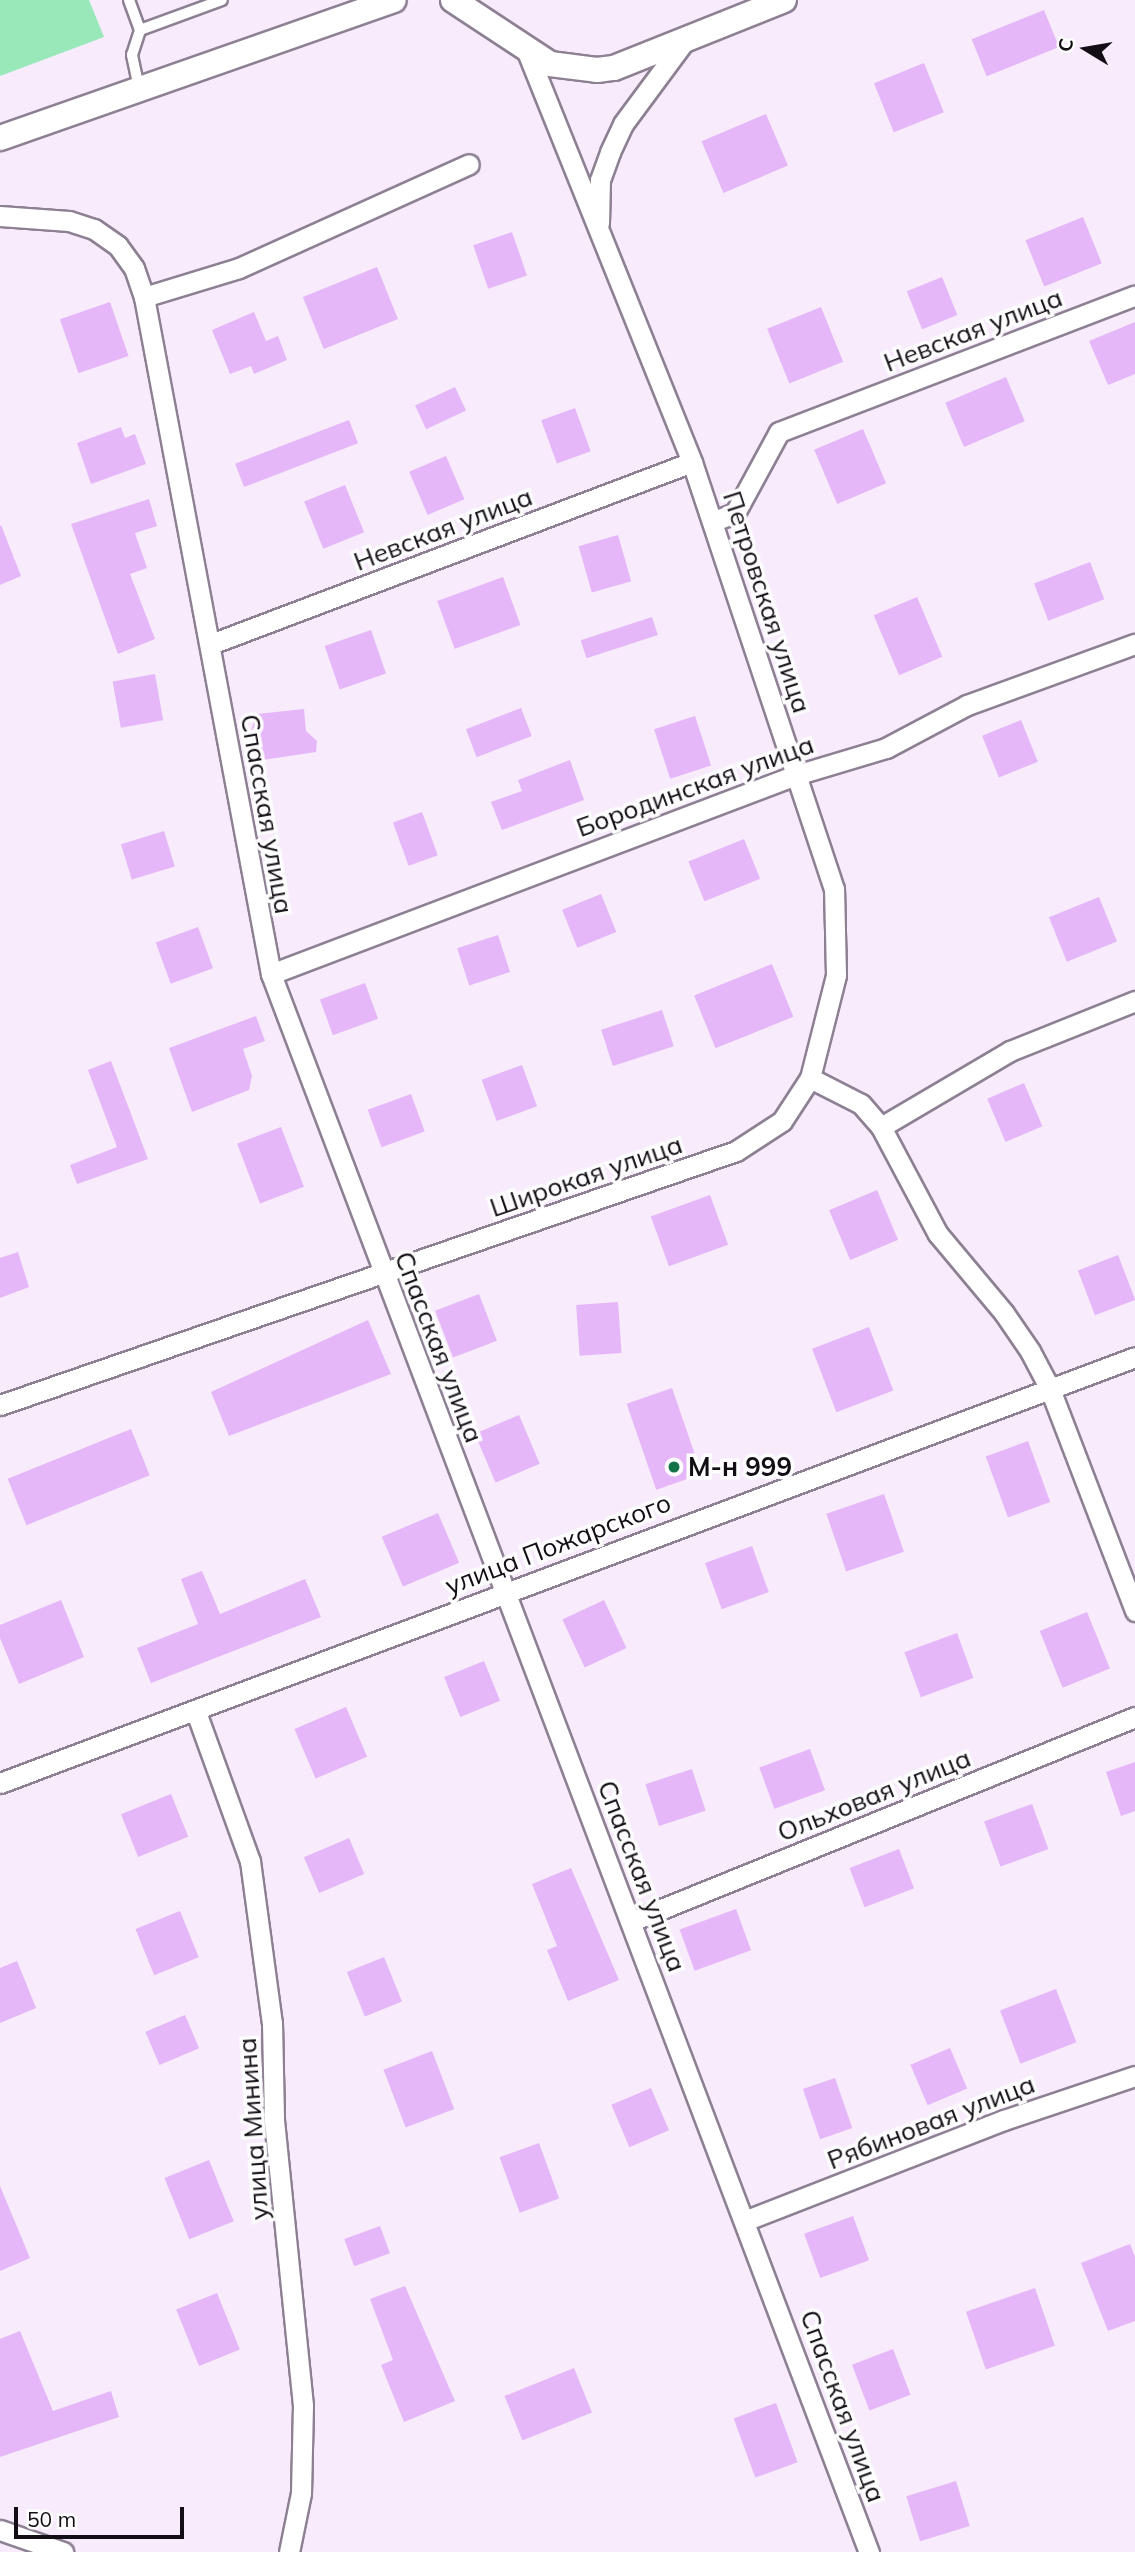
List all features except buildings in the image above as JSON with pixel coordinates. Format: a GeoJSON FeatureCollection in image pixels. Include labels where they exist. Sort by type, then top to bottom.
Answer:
{"type":"FeatureCollection","features":[{"type":"Feature","properties":{"kind":"street"},"geometry":{"type":"LineString","coordinates":[[0,138],[394,0]]}},
{"type":"Feature","properties":{"kind":"street"},"geometry":{"type":"LineString","coordinates":[[453,0],[550,64],[597,70],[614,68],[784,0]]}},
{"type":"Feature","properties":{"kind":"street","name":"Петровская улица"},"geometry":{"type":"LineString","coordinates":[[598,235],[600,180],[610,152],[624,124],[686,39]]}},
{"type":"Feature","properties":{"kind":"street","name":"Петровская улица"},"geometry":{"type":"LineString","coordinates":[[527,51],[714,521],[834,889],[837,914],[836,975],[810,1078]]}},
{"type":"Feature","properties":{"kind":"street"},"geometry":{"type":"LineString","coordinates":[[144,297],[239,268],[469,164]]}},
{"type":"Feature","properties":{"kind":"street","name":"Спасская улица"},"geometry":{"type":"LineString","coordinates":[[0,216],[69,221],[94,229],[118,246],[134,268],[144,297],[211,644],[259,926],[271,974],[383,1275],[747,2220],[869,2552]]}},
{"type":"Feature","properties":{"kind":"street","name":"Невская улица"},"geometry":{"type":"LineString","coordinates":[[714,521],[735,513],[779,432],[1135,295]]}},
{"type":"Feature","properties":{"kind":"street","name":"Невская улица"},"geometry":{"type":"LineString","coordinates":[[211,644],[692,462]]}},
{"type":"Feature","properties":{"kind":"street","name":"Бородинская улица"},"geometry":{"type":"LineString","coordinates":[[271,974],[796,775],[886,748],[967,705],[1135,644]]}},
{"type":"Feature","properties":{"kind":"street"},"geometry":{"type":"LineString","coordinates":[[881,1127],[1010,1051],[1135,1001]]}},
{"type":"Feature","properties":{"kind":"street"},"geometry":{"type":"LineString","coordinates":[[810,1078],[861,1104],[881,1127],[938,1234],[1004,1313],[1050,1389],[1135,1611]]}},
{"type":"Feature","properties":{"kind":"street","name":"Широкая улица"},"geometry":{"type":"LineString","coordinates":[[0,1405],[736,1151],[782,1121],[810,1078]]}},
{"type":"Feature","properties":{"kind":"street","name":"улица Пожарского"},"geometry":{"type":"LineString","coordinates":[[0,1783],[196,1712],[505,1591],[1135,1357]]}},
{"type":"Feature","properties":{"kind":"street","name":"улица Минина"},"geometry":{"type":"LineString","coordinates":[[196,1712],[250,1861],[272,2023],[274,2120],[303,2405],[301,2493],[289,2552]]}},
{"type":"Feature","properties":{"kind":"street","name":"Ольховая улица"},"geometry":{"type":"LineString","coordinates":[[632,1922],[1135,1717]]}},
{"type":"Feature","properties":{"kind":"street","name":"Рябиновая улица"},"geometry":{"type":"LineString","coordinates":[[747,2220],[1004,2120],[1135,2076]]}},
{"type":"Feature","properties":{"kind":"street"},"geometry":{"type":"LineString","coordinates":[[0,2530],[63,2552]]}},
{"type":"Feature","properties":{"kind":"lane"},"geometry":{"type":"LineString","coordinates":[[129,0],[140,30],[132,55],[139,89]]}},
{"type":"Feature","properties":{"kind":"lane"},"geometry":{"type":"LineString","coordinates":[[140,30],[222,0]]}},
{"type":"Feature","properties":{"kind":"green space"},"geometry":{"type":"Polygon","coordinates":[[[0,0],[89,0],[104,37],[0,76],[0,0]]]}},
{"type":"Feature","properties":{"kind":"place","name":"М-н 999"},"geometry":{"type":"Point","coordinates":[674,1467]}}]}
